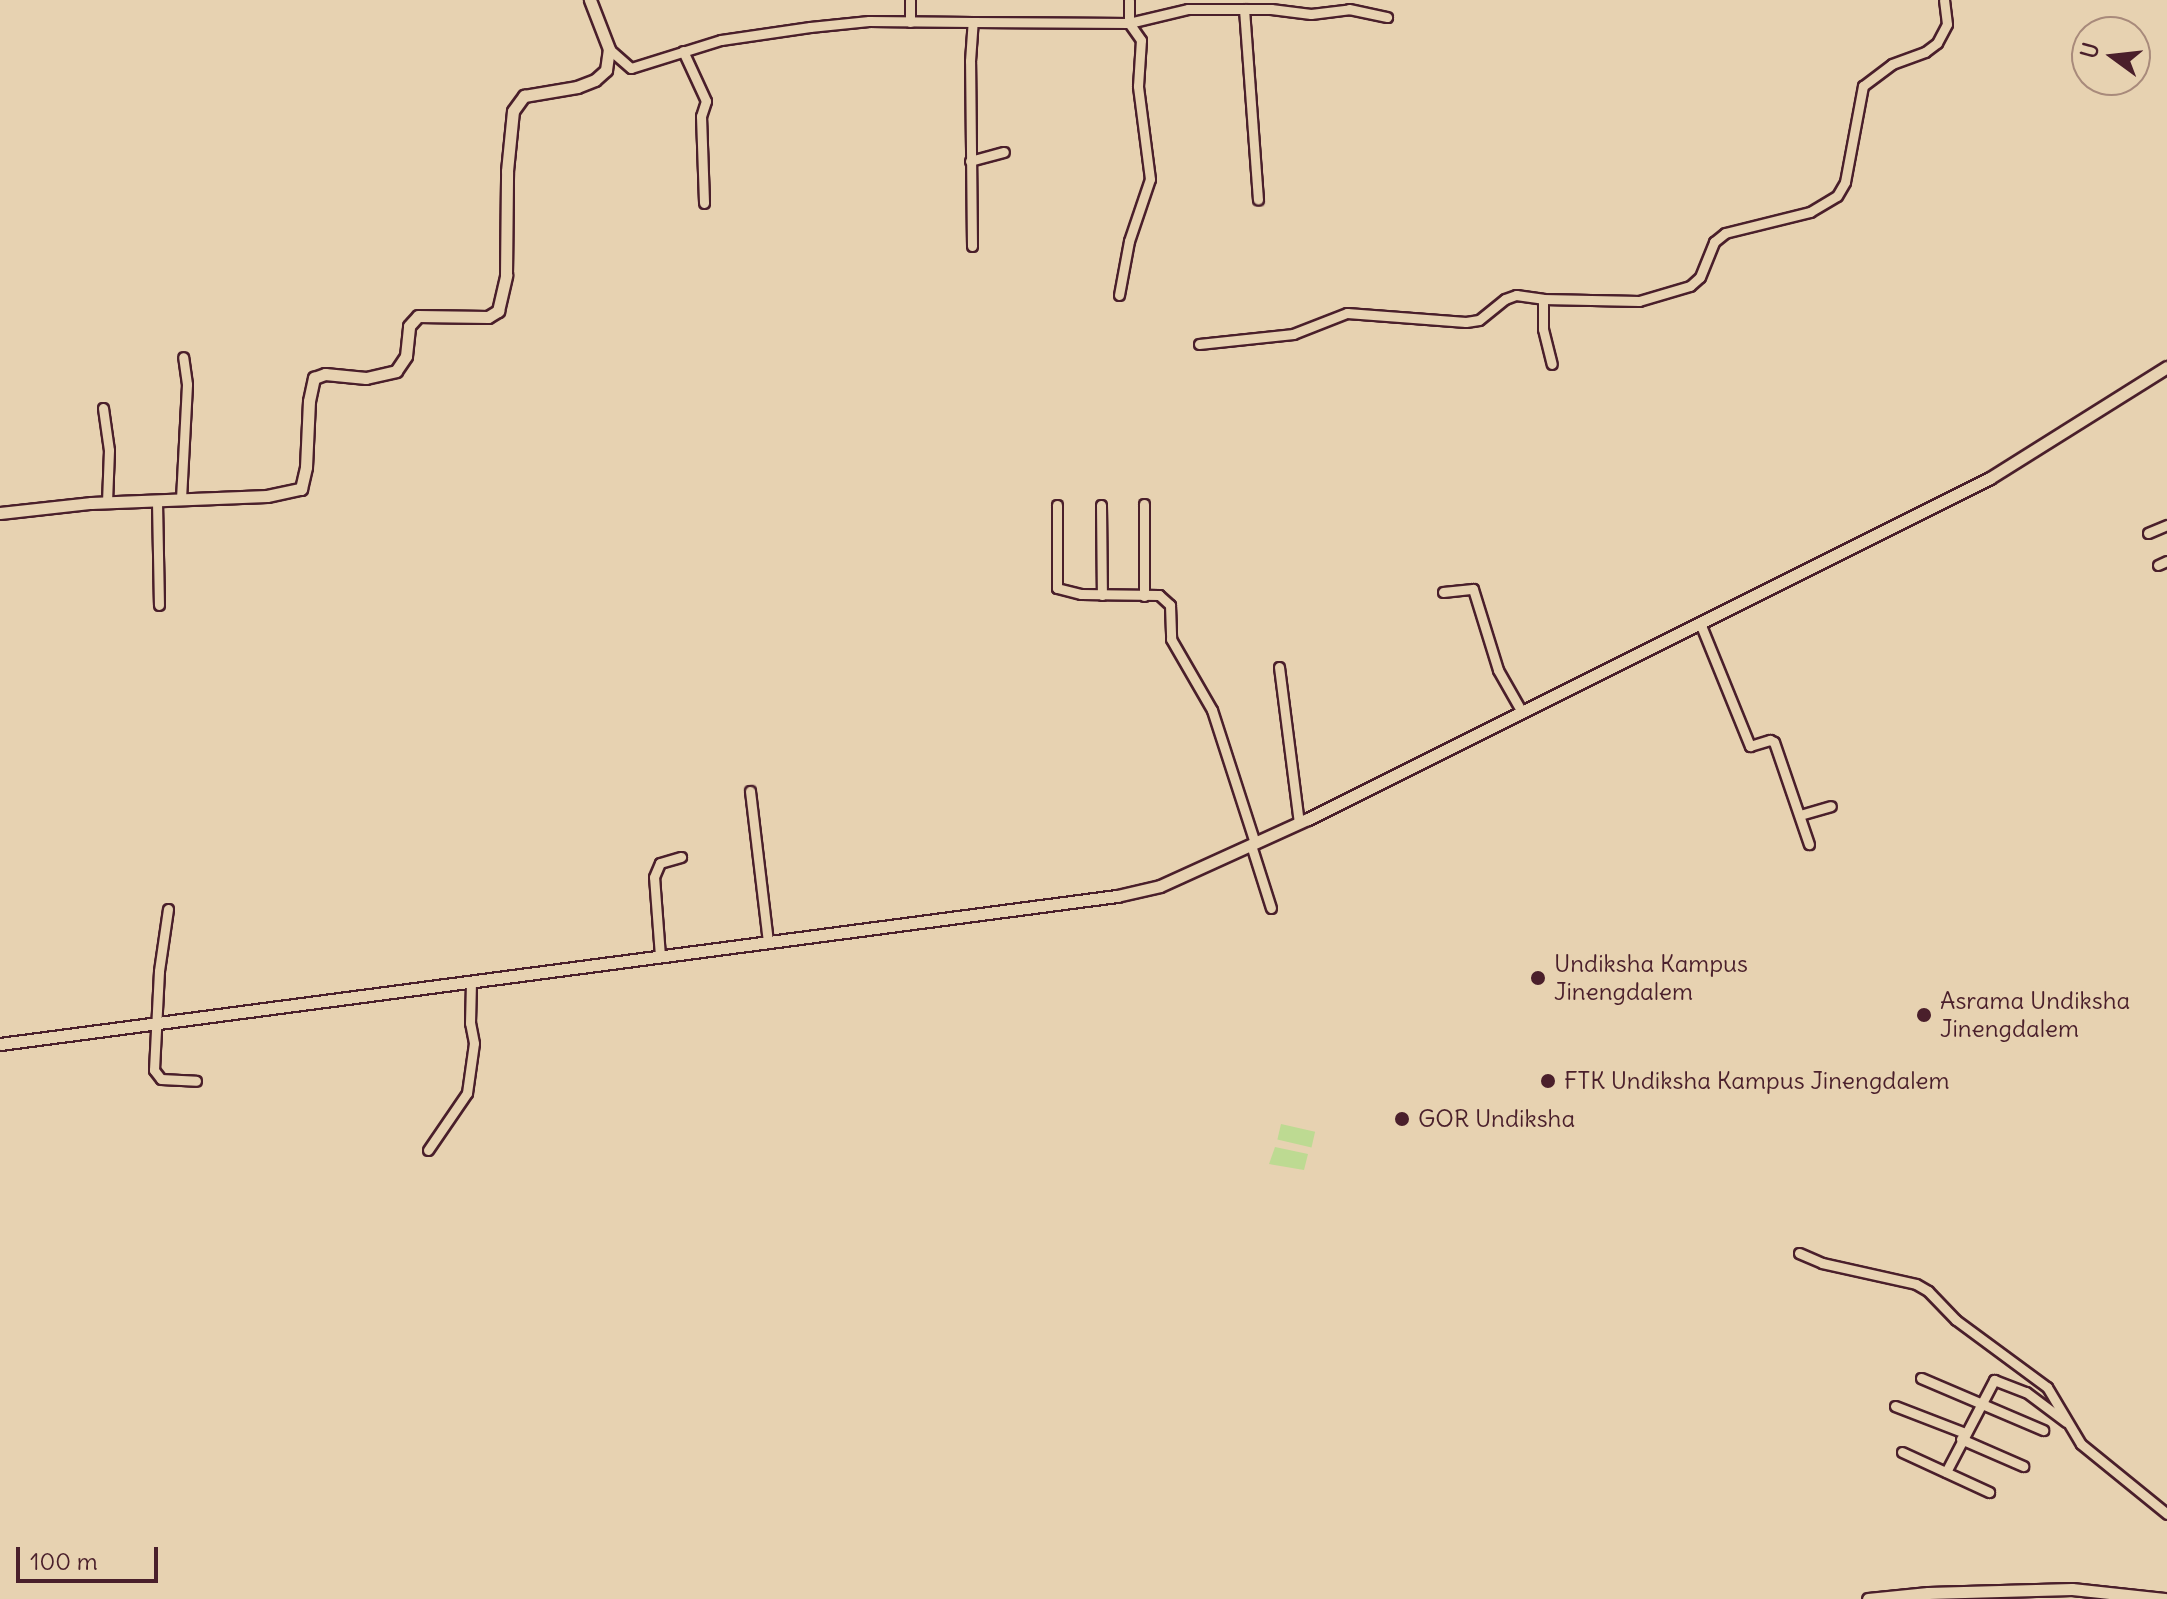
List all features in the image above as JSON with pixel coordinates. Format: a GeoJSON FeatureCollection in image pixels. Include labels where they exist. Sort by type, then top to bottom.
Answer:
{"type":"FeatureCollection","features":[{"type":"Feature","properties":{"kind":"street"},"geometry":{"type":"LineString","coordinates":[[590,0],[609,49],[631,68],[721,40],[869,21],[1129,23],[1173,10],[1244,9],[1311,14],[1349,9],[1387,17]]}},
{"type":"Feature","properties":{"kind":"street"},"geometry":{"type":"LineString","coordinates":[[910,0],[910,22]]}},
{"type":"Feature","properties":{"kind":"street"},"geometry":{"type":"LineString","coordinates":[[1119,295],[1129,241],[1150,179],[1138,86],[1141,40],[1129,23],[1129,0]]}},
{"type":"Feature","properties":{"kind":"street"},"geometry":{"type":"LineString","coordinates":[[1199,344],[1293,334],[1347,313],[1466,322],[1479,320],[1513,295],[1543,299],[1639,301],[1690,286],[1700,277],[1714,242],[1725,233],[1770,224],[1810,212],[1832,201],[1845,182],[1863,86],[1892,64],[1925,52],[1937,43],[1947,24],[1944,0]]}},
{"type":"Feature","properties":{"kind":"street"},"geometry":{"type":"LineString","coordinates":[[1244,9],[1258,199]]}},
{"type":"Feature","properties":{"kind":"street"},"geometry":{"type":"LineString","coordinates":[[972,246],[973,22]]}},
{"type":"Feature","properties":{"kind":"street"},"geometry":{"type":"LineString","coordinates":[[0,513],[107,503],[241,498],[299,491],[306,467],[309,401],[314,378],[325,374],[366,378],[396,371],[406,356],[409,326],[418,316],[488,317],[496,313],[506,275],[507,171],[516,103],[524,96],[595,80],[606,70],[609,49]]}},
{"type":"Feature","properties":{"kind":"street"},"geometry":{"type":"LineString","coordinates":[[683,51],[706,101],[701,116],[704,203]]}},
{"type":"Feature","properties":{"kind":"street"},"geometry":{"type":"LineString","coordinates":[[970,161],[1004,152]]}},
{"type":"Feature","properties":{"kind":"street"},"geometry":{"type":"LineString","coordinates":[[1543,299],[1543,329],[1552,364]]}},
{"type":"Feature","properties":{"kind":"street"},"geometry":{"type":"LineString","coordinates":[[181,499],[187,384],[183,357]]}},
{"type":"Feature","properties":{"kind":"street"},"geometry":{"type":"LineString","coordinates":[[0,1044],[1148,890],[1299,823],[1990,478],[2167,367]]}},
{"type":"Feature","properties":{"kind":"street"},"geometry":{"type":"LineString","coordinates":[[103,408],[109,450],[107,503]]}},
{"type":"Feature","properties":{"kind":"street"},"geometry":{"type":"LineString","coordinates":[[157,502],[159,605]]}},
{"type":"Feature","properties":{"kind":"street"},"geometry":{"type":"LineString","coordinates":[[1144,504],[1144,596]]}},
{"type":"Feature","properties":{"kind":"street"},"geometry":{"type":"LineString","coordinates":[[1057,505],[1057,588],[1102,595],[1159,595],[1170,605],[1171,639],[1212,710],[1271,908]]}},
{"type":"Feature","properties":{"kind":"street"},"geometry":{"type":"LineString","coordinates":[[1101,505],[1102,595]]}},
{"type":"Feature","properties":{"kind":"street"},"geometry":{"type":"LineString","coordinates":[[2148,533],[2167,525]]}},
{"type":"Feature","properties":{"kind":"street"},"geometry":{"type":"LineString","coordinates":[[1443,592],[1473,589],[1498,670],[1522,712]]}},
{"type":"Feature","properties":{"kind":"street"},"geometry":{"type":"LineString","coordinates":[[1700,623],[1750,746],[1773,741],[1809,844]]}},
{"type":"Feature","properties":{"kind":"street"},"geometry":{"type":"LineString","coordinates":[[1279,667],[1299,823]]}},
{"type":"Feature","properties":{"kind":"street"},"geometry":{"type":"LineString","coordinates":[[750,791],[768,941]]}},
{"type":"Feature","properties":{"kind":"street"},"geometry":{"type":"LineString","coordinates":[[1800,815],[1831,806]]}},
{"type":"Feature","properties":{"kind":"street"},"geometry":{"type":"LineString","coordinates":[[660,956],[654,877],[660,863],[681,857]]}},
{"type":"Feature","properties":{"kind":"street"},"geometry":{"type":"LineString","coordinates":[[168,909],[155,1022],[155,1075],[161,1079],[196,1081]]}},
{"type":"Feature","properties":{"kind":"street"},"geometry":{"type":"LineString","coordinates":[[428,1150],[467,1093],[474,1045],[470,1019],[471,981]]}},
{"type":"Feature","properties":{"kind":"street"},"geometry":{"type":"LineString","coordinates":[[1799,1253],[1822,1263],[1916,1284],[1956,1320],[2047,1387],[2089,1452],[2167,1514]]}},
{"type":"Feature","properties":{"kind":"street"},"geometry":{"type":"LineString","coordinates":[[1921,1378],[2043,1430]]}},
{"type":"Feature","properties":{"kind":"street"},"geometry":{"type":"LineString","coordinates":[[1946,1472],[1990,1383],[1999,1380],[2026,1392],[2069,1424]]}},
{"type":"Feature","properties":{"kind":"street"},"geometry":{"type":"LineString","coordinates":[[1895,1406],[2023,1466]]}},
{"type":"Feature","properties":{"kind":"street"},"geometry":{"type":"LineString","coordinates":[[1902,1452],[1989,1492]]}},
{"type":"Feature","properties":{"kind":"street"},"geometry":{"type":"LineString","coordinates":[[1868,1599],[1928,1593],[2062,1589],[2166,1599]]}},
{"type":"Feature","properties":{"kind":"green space"},"geometry":{"type":"Polygon","coordinates":[[[1281,1124],[1315,1132],[1312,1147],[1277,1140],[1281,1124]]]}},
{"type":"Feature","properties":{"kind":"green space"},"geometry":{"type":"Polygon","coordinates":[[[1275,1147],[1308,1154],[1304,1170],[1269,1164],[1275,1147]]]}},
{"type":"Feature","properties":{"kind":"place","name":"Undiksha Kampus Jinengdalem"},"geometry":{"type":"Point","coordinates":[1538,978]}},
{"type":"Feature","properties":{"kind":"place","name":"Asrama Undiksha Jinengdalem"},"geometry":{"type":"Point","coordinates":[1924,1015]}},
{"type":"Feature","properties":{"kind":"place","name":"FTK Undiksha Kampus Jinengdalem"},"geometry":{"type":"Point","coordinates":[1548,1081]}},
{"type":"Feature","properties":{"kind":"place","name":"GOR Undiksha"},"geometry":{"type":"Point","coordinates":[1402,1119]}}]}
